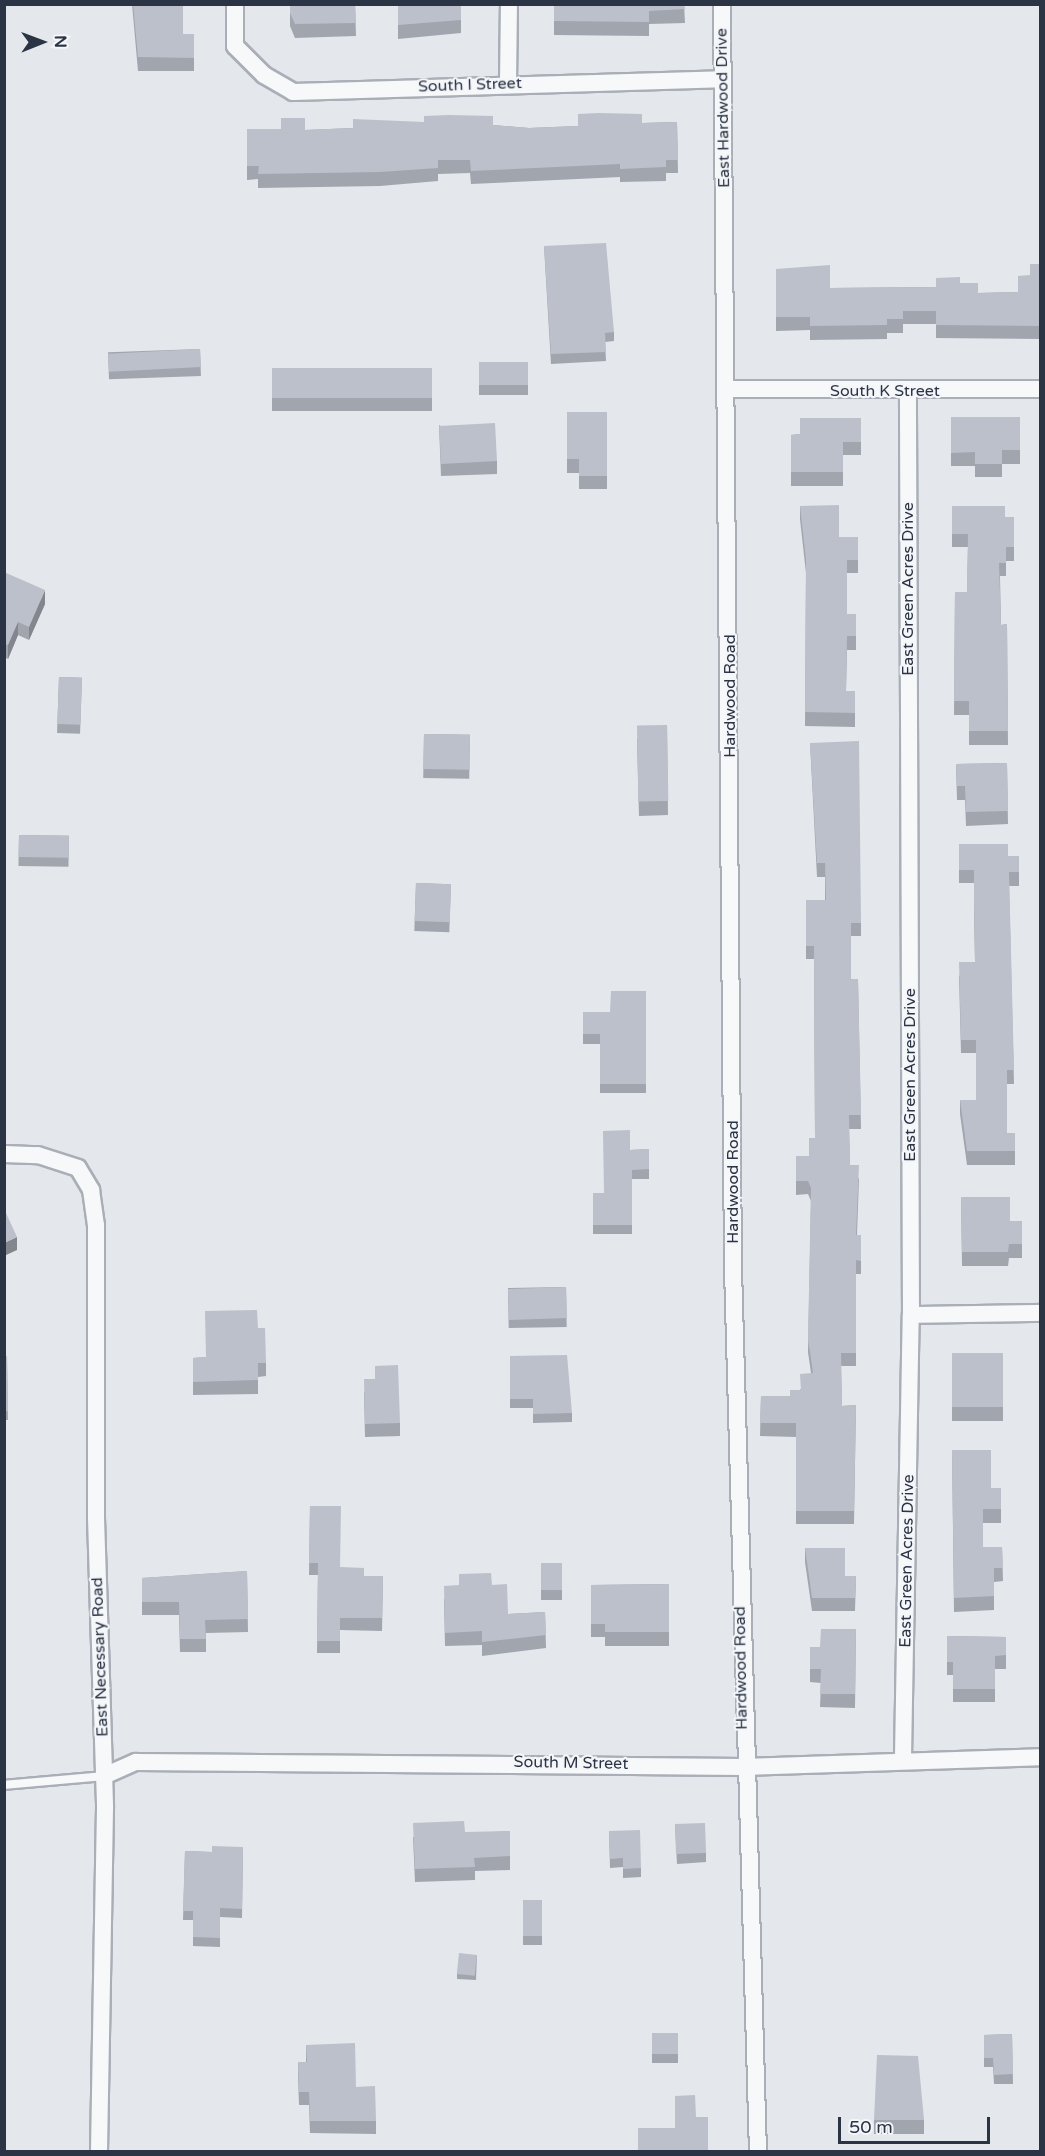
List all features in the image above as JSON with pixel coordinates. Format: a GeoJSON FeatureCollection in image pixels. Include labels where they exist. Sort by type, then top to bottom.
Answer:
{"type":"FeatureCollection","features":[{"type":"Feature","properties":{"kind":"street","name":"South I Street"},"geometry":{"type":"LineString","coordinates":[[235,4],[235,46],[264,75],[293,92],[508,83],[722,79]]}},
{"type":"Feature","properties":{"kind":"street"},"geometry":{"type":"LineString","coordinates":[[508,83],[509,4]]}},
{"type":"Feature","properties":{"kind":"street","name":"East Hardwood Drive"},"geometry":{"type":"LineString","coordinates":[[722,4],[724,212]]}},
{"type":"Feature","properties":{"kind":"street","name":"Hardwood Road"},"geometry":{"type":"LineString","coordinates":[[724,212],[729,389],[733,1269],[743,1767],[758,2151]]}},
{"type":"Feature","properties":{"kind":"street","name":"South K Street"},"geometry":{"type":"LineString","coordinates":[[729,389],[908,392],[1041,389]]}},
{"type":"Feature","properties":{"kind":"street","name":"East Green Acres Drive"},"geometry":{"type":"LineString","coordinates":[[903,1757],[911,1315],[908,392]]}},
{"type":"Feature","properties":{"kind":"street","name":"East Necessary Road"},"geometry":{"type":"LineString","coordinates":[[4,1154],[38,1155],[78,1168],[91,1190],[96,1225],[96,1518],[104,1776],[99,2151]]}},
{"type":"Feature","properties":{"kind":"street"},"geometry":{"type":"LineString","coordinates":[[911,1315],[1041,1313]]}},
{"type":"Feature","properties":{"kind":"street","name":"South M Street"},"geometry":{"type":"LineString","coordinates":[[104,1776],[136,1762],[181,1761],[743,1767],[903,1757],[1041,1757]]}},
{"type":"Feature","properties":{"kind":"lane"},"geometry":{"type":"LineString","coordinates":[[4,1785],[104,1776]]}},
{"type":"Feature","properties":{"kind":"building"},"geometry":{"type":"Polygon","coordinates":[[[133,4],[183,4],[183,34],[194,34],[194,58],[138,57],[133,4]]]}},
{"type":"Feature","properties":{"kind":"building"},"geometry":{"type":"Polygon","coordinates":[[[290,4],[355,4],[356,23],[295,24],[290,13],[290,4]]]}},
{"type":"Feature","properties":{"kind":"building"},"geometry":{"type":"Polygon","coordinates":[[[398,4],[461,4],[461,20],[398,25],[398,4]]]}},
{"type":"Feature","properties":{"kind":"building"},"geometry":{"type":"Polygon","coordinates":[[[554,4],[684,4],[685,9],[649,11],[649,22],[554,21],[554,4]]]}},
{"type":"Feature","properties":{"kind":"building"},"geometry":{"type":"Polygon","coordinates":[[[578,114],[642,114],[642,123],[677,122],[678,160],[666,160],[666,167],[620,169],[620,164],[471,171],[470,160],[438,160],[438,168],[380,172],[258,174],[259,166],[247,166],[247,129],[281,129],[281,118],[305,118],[305,130],[353,128],[353,119],[424,122],[424,116],[449,115],[493,116],[493,125],[529,128],[578,126],[578,114]]]}},
{"type":"Feature","properties":{"kind":"building"},"geometry":{"type":"Polygon","coordinates":[[[606,243],[614,332],[605,333],[606,352],[551,354],[544,246],[606,243]]]}},
{"type":"Feature","properties":{"kind":"building"},"geometry":{"type":"Polygon","coordinates":[[[1030,264],[1041,264],[1041,326],[936,325],[936,311],[903,311],[903,319],[887,319],[887,325],[810,326],[810,317],[776,317],[776,269],[830,265],[830,288],[936,287],[936,278],[960,277],[960,283],[978,283],[978,293],[1018,292],[1018,276],[1030,275],[1030,264]]]}},
{"type":"Feature","properties":{"kind":"building"},"geometry":{"type":"Polygon","coordinates":[[[200,349],[201,367],[109,372],[108,354],[200,349]]]}},
{"type":"Feature","properties":{"kind":"building"},"geometry":{"type":"Polygon","coordinates":[[[479,362],[528,362],[528,385],[479,385],[479,362]]]}},
{"type":"Feature","properties":{"kind":"building"},"geometry":{"type":"Polygon","coordinates":[[[272,368],[432,368],[432,398],[272,398],[272,368]]]}},
{"type":"Feature","properties":{"kind":"building"},"geometry":{"type":"Polygon","coordinates":[[[567,412],[607,412],[607,476],[579,476],[579,459],[567,459],[567,412]]]}},
{"type":"Feature","properties":{"kind":"building"},"geometry":{"type":"Polygon","coordinates":[[[951,417],[1020,417],[1020,450],[1002,450],[1002,464],[975,464],[975,452],[951,453],[951,417]]]}},
{"type":"Feature","properties":{"kind":"building"},"geometry":{"type":"Polygon","coordinates":[[[800,418],[861,418],[861,442],[843,442],[843,472],[791,472],[791,435],[800,434],[800,418]]]}},
{"type":"Feature","properties":{"kind":"building"},"geometry":{"type":"Polygon","coordinates":[[[495,423],[497,461],[441,464],[439,426],[495,423]]]}},
{"type":"Feature","properties":{"kind":"building"},"geometry":{"type":"Polygon","coordinates":[[[839,505],[839,537],[858,537],[858,560],[847,560],[847,614],[856,614],[856,636],[847,636],[846,691],[855,691],[855,713],[805,712],[806,560],[800,506],[839,505]]]}},
{"type":"Feature","properties":{"kind":"building"},"geometry":{"type":"Polygon","coordinates":[[[952,506],[1005,506],[1005,517],[1014,517],[1014,547],[1006,547],[1006,563],[999,563],[1001,625],[1007,624],[1008,731],[969,731],[969,701],[954,701],[955,592],[967,592],[968,534],[952,534],[952,506]]]}},
{"type":"Feature","properties":{"kind":"building"},"geometry":{"type":"Polygon","coordinates":[[[4,572],[45,590],[29,627],[18,622],[8,645],[4,644],[4,572]]]}},
{"type":"Feature","properties":{"kind":"building"},"geometry":{"type":"Polygon","coordinates":[[[59,677],[82,678],[80,725],[57,724],[59,677]]]}},
{"type":"Feature","properties":{"kind":"building"},"geometry":{"type":"Polygon","coordinates":[[[667,725],[668,801],[638,802],[637,726],[667,725]]]}},
{"type":"Feature","properties":{"kind":"building"},"geometry":{"type":"Polygon","coordinates":[[[424,734],[470,735],[469,770],[423,769],[424,734]]]}},
{"type":"Feature","properties":{"kind":"building"},"geometry":{"type":"Polygon","coordinates":[[[859,741],[861,923],[851,923],[851,979],[858,979],[861,1115],[849,1115],[850,1165],[859,1165],[856,1235],[861,1235],[861,1261],[856,1260],[856,1353],[841,1353],[842,1406],[856,1405],[854,1511],[796,1511],[796,1423],[760,1423],[761,1396],[790,1396],[790,1390],[801,1390],[800,1374],[813,1373],[808,1339],[811,1188],[808,1181],[796,1181],[796,1156],[809,1156],[809,1138],[815,1138],[814,946],[806,946],[806,900],[826,900],[825,863],[817,863],[810,743],[859,741]]]}},
{"type":"Feature","properties":{"kind":"building"},"geometry":{"type":"Polygon","coordinates":[[[1007,763],[1008,811],[966,812],[965,786],[957,786],[956,764],[1007,763]]]}},
{"type":"Feature","properties":{"kind":"building"},"geometry":{"type":"Polygon","coordinates":[[[19,835],[69,836],[69,858],[19,857],[19,835]]]}},
{"type":"Feature","properties":{"kind":"building"},"geometry":{"type":"Polygon","coordinates":[[[959,844],[1008,844],[1008,856],[1019,856],[1019,872],[1009,872],[1014,1070],[1007,1070],[1007,1133],[1015,1133],[1015,1151],[967,1151],[960,1100],[976,1100],[976,1040],[961,1040],[959,962],[975,962],[974,870],[959,870],[959,844]]]}},
{"type":"Feature","properties":{"kind":"building"},"geometry":{"type":"Polygon","coordinates":[[[416,883],[451,884],[450,922],[415,921],[416,883]]]}},
{"type":"Feature","properties":{"kind":"building"},"geometry":{"type":"Polygon","coordinates":[[[611,991],[646,991],[646,1084],[600,1084],[600,1034],[583,1034],[583,1012],[610,1012],[611,991]]]}},
{"type":"Feature","properties":{"kind":"building"},"geometry":{"type":"Polygon","coordinates":[[[630,1130],[630,1150],[649,1149],[649,1169],[632,1170],[632,1225],[593,1225],[593,1193],[604,1193],[603,1131],[630,1130]]]}},
{"type":"Feature","properties":{"kind":"building"},"geometry":{"type":"Polygon","coordinates":[[[961,1197],[1010,1197],[1010,1221],[1022,1221],[1022,1244],[1009,1244],[1008,1252],[962,1252],[961,1197]]]}},
{"type":"Feature","properties":{"kind":"building"},"geometry":{"type":"Polygon","coordinates":[[[4,1213],[17,1237],[4,1243],[4,1213]]]}},
{"type":"Feature","properties":{"kind":"building"},"geometry":{"type":"Polygon","coordinates":[[[566,1287],[567,1318],[509,1320],[508,1289],[566,1287]]]}},
{"type":"Feature","properties":{"kind":"building"},"geometry":{"type":"Polygon","coordinates":[[[257,1310],[258,1328],[265,1328],[266,1363],[258,1363],[258,1380],[193,1382],[193,1358],[206,1357],[205,1311],[257,1310]]]}},
{"type":"Feature","properties":{"kind":"building"},"geometry":{"type":"Polygon","coordinates":[[[952,1353],[1003,1353],[1003,1407],[952,1407],[952,1353]]]}},
{"type":"Feature","properties":{"kind":"building"},"geometry":{"type":"Polygon","coordinates":[[[567,1355],[572,1413],[533,1414],[533,1399],[510,1399],[510,1356],[567,1355]]]}},
{"type":"Feature","properties":{"kind":"building"},"geometry":{"type":"Polygon","coordinates":[[[4,1356],[7,1356],[8,1411],[4,1411],[4,1356]]]}},
{"type":"Feature","properties":{"kind":"building"},"geometry":{"type":"Polygon","coordinates":[[[398,1365],[400,1423],[365,1424],[364,1379],[375,1379],[375,1366],[398,1365]]]}},
{"type":"Feature","properties":{"kind":"building"},"geometry":{"type":"Polygon","coordinates":[[[952,1450],[991,1450],[991,1488],[1001,1488],[1001,1509],[983,1509],[983,1547],[1002,1547],[1003,1568],[994,1568],[994,1596],[954,1598],[952,1450]]]}},
{"type":"Feature","properties":{"kind":"building"},"geometry":{"type":"Polygon","coordinates":[[[310,1506],[341,1506],[340,1567],[364,1568],[364,1576],[383,1576],[382,1618],[340,1618],[340,1641],[317,1641],[318,1563],[309,1563],[310,1506]]]}},
{"type":"Feature","properties":{"kind":"building"},"geometry":{"type":"Polygon","coordinates":[[[805,1548],[845,1548],[845,1576],[856,1576],[855,1598],[812,1598],[805,1548]]]}},
{"type":"Feature","properties":{"kind":"building"},"geometry":{"type":"Polygon","coordinates":[[[541,1563],[562,1563],[562,1590],[541,1590],[541,1563]]]}},
{"type":"Feature","properties":{"kind":"building"},"geometry":{"type":"Polygon","coordinates":[[[247,1571],[248,1619],[205,1620],[206,1639],[180,1639],[179,1602],[142,1602],[142,1578],[247,1571]]]}},
{"type":"Feature","properties":{"kind":"building"},"geometry":{"type":"Polygon","coordinates":[[[491,1573],[492,1585],[507,1584],[508,1614],[545,1612],[546,1635],[482,1642],[482,1631],[445,1633],[444,1586],[459,1585],[459,1574],[491,1573]]]}},
{"type":"Feature","properties":{"kind":"building"},"geometry":{"type":"Polygon","coordinates":[[[669,1584],[669,1632],[605,1632],[605,1624],[591,1624],[591,1585],[669,1584]]]}},
{"type":"Feature","properties":{"kind":"building"},"geometry":{"type":"Polygon","coordinates":[[[821,1629],[856,1629],[855,1694],[820,1694],[821,1669],[810,1669],[810,1647],[820,1647],[821,1629]]]}},
{"type":"Feature","properties":{"kind":"building"},"geometry":{"type":"Polygon","coordinates":[[[947,1636],[1006,1637],[1006,1655],[995,1656],[995,1689],[953,1689],[953,1662],[947,1662],[947,1636]]]}},
{"type":"Feature","properties":{"kind":"building"},"geometry":{"type":"Polygon","coordinates":[[[464,1821],[465,1832],[510,1831],[510,1856],[474,1858],[475,1867],[415,1869],[413,1823],[464,1821]]]}},
{"type":"Feature","properties":{"kind":"building"},"geometry":{"type":"Polygon","coordinates":[[[705,1823],[706,1853],[676,1854],[675,1824],[705,1823]]]}},
{"type":"Feature","properties":{"kind":"building"},"geometry":{"type":"Polygon","coordinates":[[[640,1830],[641,1868],[623,1869],[623,1858],[610,1859],[609,1831],[640,1830]]]}},
{"type":"Feature","properties":{"kind":"building"},"geometry":{"type":"Polygon","coordinates":[[[212,1846],[243,1847],[242,1909],[220,1908],[220,1938],[193,1937],[193,1911],[183,1911],[185,1851],[212,1852],[212,1846]]]}},
{"type":"Feature","properties":{"kind":"building"},"geometry":{"type":"Polygon","coordinates":[[[523,1900],[542,1900],[542,1936],[523,1936],[523,1900]]]}},
{"type":"Feature","properties":{"kind":"building"},"geometry":{"type":"Polygon","coordinates":[[[459,1953],[477,1955],[475,1976],[457,1974],[459,1953]]]}},
{"type":"Feature","properties":{"kind":"building"},"geometry":{"type":"Polygon","coordinates":[[[652,2033],[678,2033],[678,2054],[652,2054],[652,2033]]]}},
{"type":"Feature","properties":{"kind":"building"},"geometry":{"type":"Polygon","coordinates":[[[1012,2034],[1013,2074],[994,2075],[993,2058],[984,2058],[984,2035],[1012,2034]]]}},
{"type":"Feature","properties":{"kind":"building"},"geometry":{"type":"Polygon","coordinates":[[[355,2043],[356,2087],[375,2086],[376,2121],[310,2121],[309,2092],[299,2092],[298,2062],[307,2062],[306,2045],[355,2043]]]}},
{"type":"Feature","properties":{"kind":"building"},"geometry":{"type":"Polygon","coordinates":[[[877,2055],[918,2056],[924,2120],[874,2120],[877,2055]]]}},
{"type":"Feature","properties":{"kind":"building"},"geometry":{"type":"Polygon","coordinates":[[[695,2095],[696,2117],[708,2117],[708,2151],[638,2151],[638,2128],[675,2128],[675,2096],[695,2095]]]}}]}
